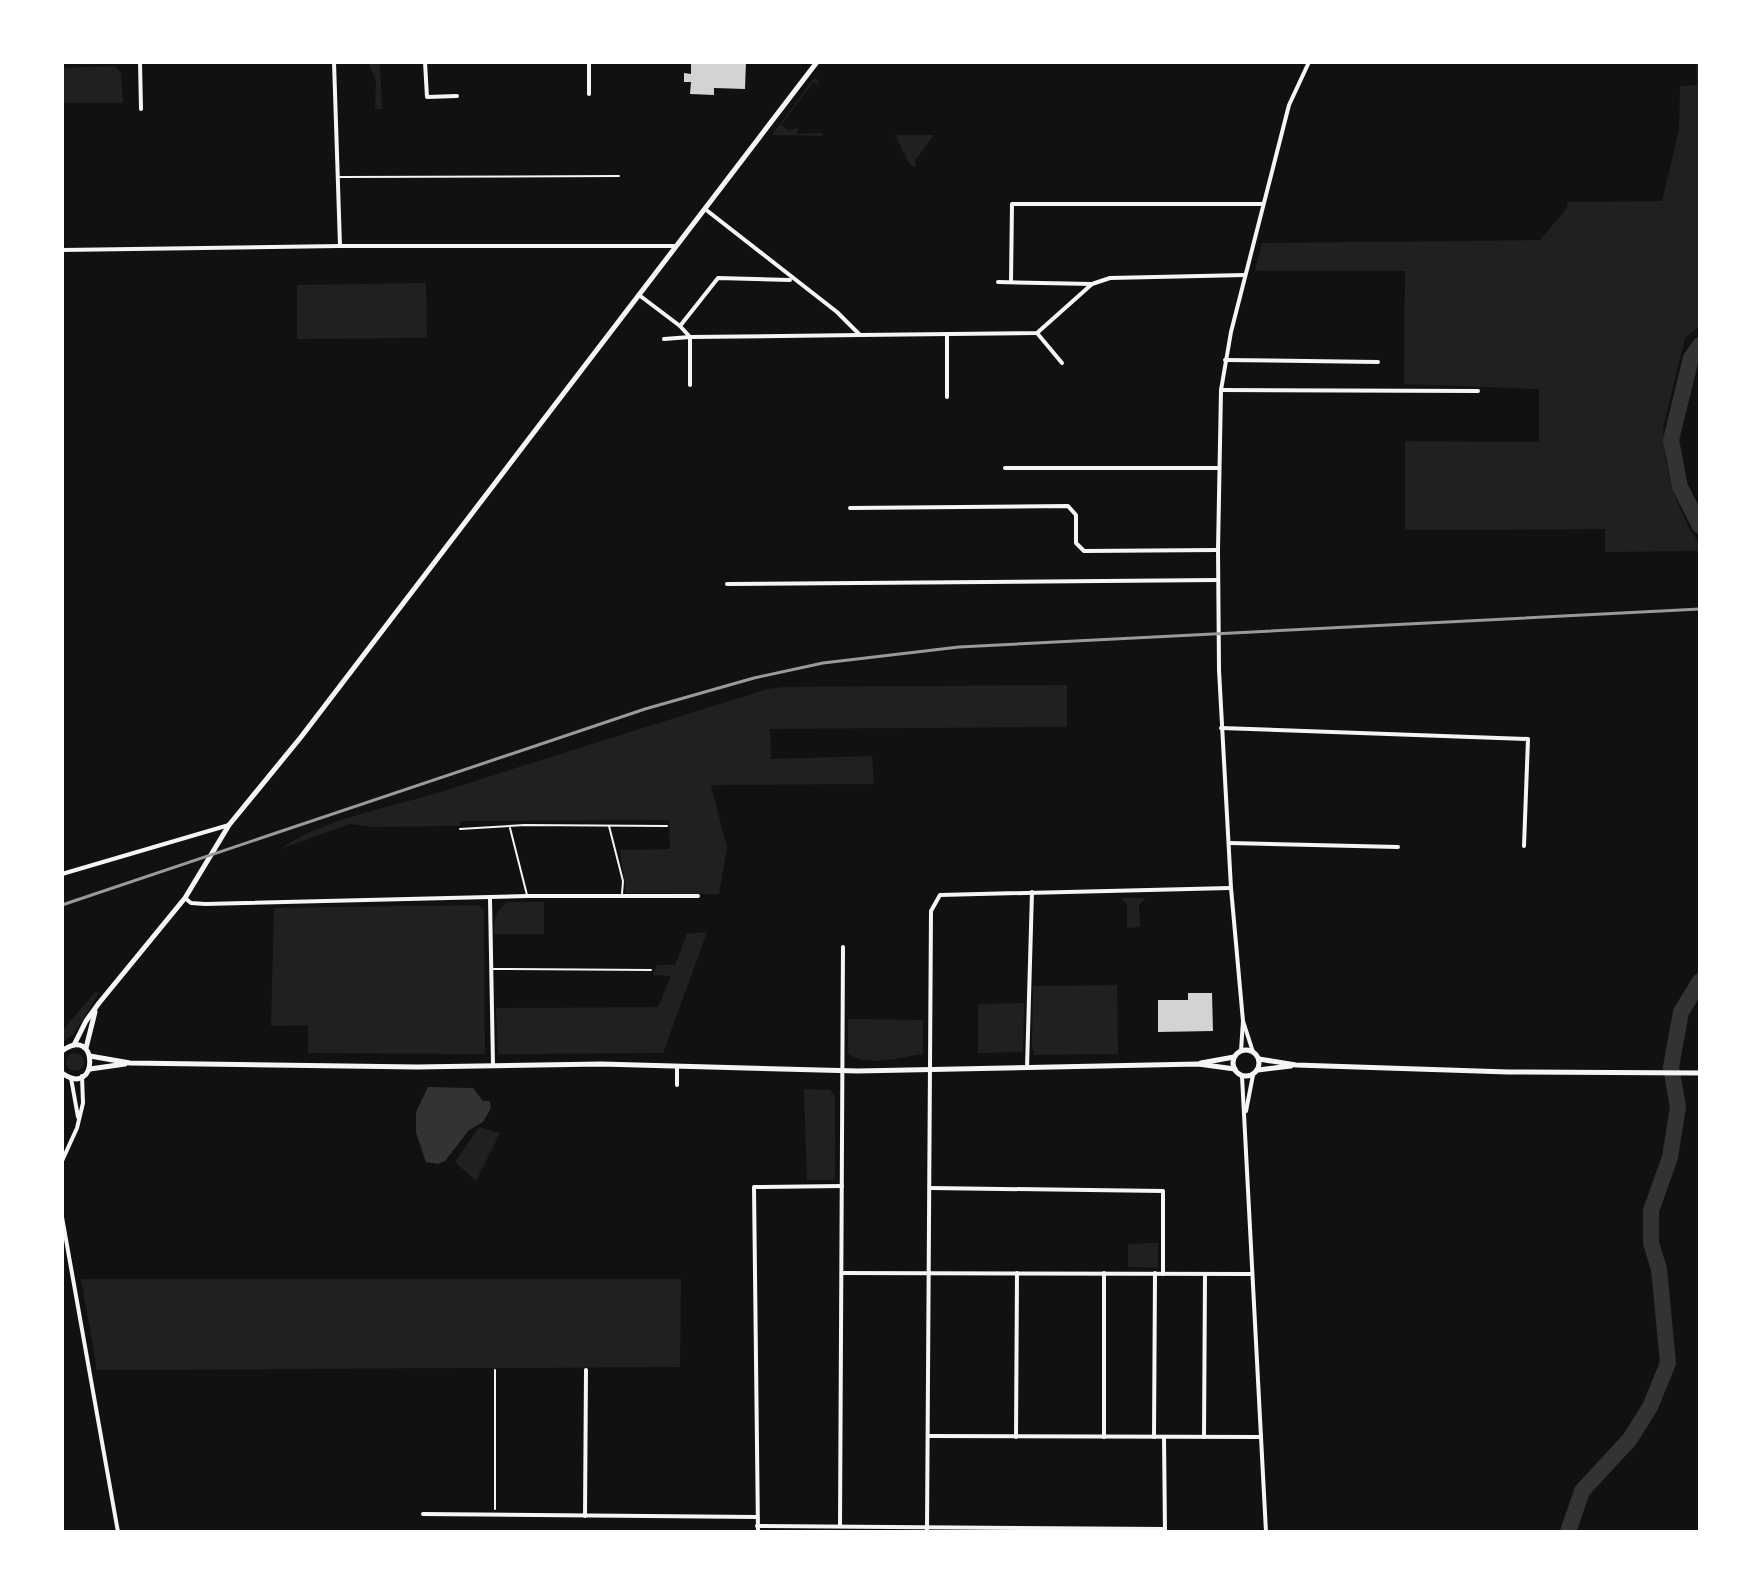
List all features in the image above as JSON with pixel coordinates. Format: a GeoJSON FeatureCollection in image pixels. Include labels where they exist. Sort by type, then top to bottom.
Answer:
{"type":"FeatureCollection","features":[{"type":"Feature","properties":{"kind":"street"},"geometry":{"type":"LineString","coordinates":[[140,62],[141,109]]}},
{"type":"Feature","properties":{"kind":"street"},"geometry":{"type":"LineString","coordinates":[[334,62],[340,246]]}},
{"type":"Feature","properties":{"kind":"street"},"geometry":{"type":"LineString","coordinates":[[425,62],[427,97],[457,96]]}},
{"type":"Feature","properties":{"kind":"street"},"geometry":{"type":"LineString","coordinates":[[589,62],[589,94]]}},
{"type":"Feature","properties":{"kind":"street"},"geometry":{"type":"LineString","coordinates":[[62,1051],[74,1045],[86,1021],[185,898],[229,825],[301,737],[817,62]]}},
{"type":"Feature","properties":{"kind":"street"},"geometry":{"type":"LineString","coordinates":[[1198,1064],[1235,1057],[1241,1051],[1243,1021],[1221,728],[1218,550],[1221,390],[1245,275],[1289,105],[1309,62]]}},
{"type":"Feature","properties":{"kind":"street"},"geometry":{"type":"LineString","coordinates":[[1011,281],[1012,204],[1263,204]]}},
{"type":"Feature","properties":{"kind":"street"},"geometry":{"type":"LineString","coordinates":[[705,209],[792,280],[837,312],[860,335]]}},
{"type":"Feature","properties":{"kind":"street"},"geometry":{"type":"LineString","coordinates":[[62,250],[676,246]]}},
{"type":"Feature","properties":{"kind":"street"},"geometry":{"type":"LineString","coordinates":[[998,282],[1092,284],[1110,278],[1245,275]]}},
{"type":"Feature","properties":{"kind":"street"},"geometry":{"type":"LineString","coordinates":[[680,326],[718,278],[792,280]]}},
{"type":"Feature","properties":{"kind":"street"},"geometry":{"type":"LineString","coordinates":[[664,339],[1037,333],[1092,284]]}},
{"type":"Feature","properties":{"kind":"street"},"geometry":{"type":"LineString","coordinates":[[639,295],[690,337],[690,385]]}},
{"type":"Feature","properties":{"kind":"street"},"geometry":{"type":"LineString","coordinates":[[1037,333],[1062,363]]}},
{"type":"Feature","properties":{"kind":"street"},"geometry":{"type":"LineString","coordinates":[[947,336],[947,397]]}},
{"type":"Feature","properties":{"kind":"street"},"geometry":{"type":"LineString","coordinates":[[1225,360],[1378,362]]}},
{"type":"Feature","properties":{"kind":"street"},"geometry":{"type":"LineString","coordinates":[[1221,390],[1478,391]]}},
{"type":"Feature","properties":{"kind":"street"},"geometry":{"type":"LineString","coordinates":[[1005,468],[1219,468]]}},
{"type":"Feature","properties":{"kind":"street"},"geometry":{"type":"LineString","coordinates":[[850,508],[1068,506],[1076,515],[1076,543],[1084,551],[1218,550]]}},
{"type":"Feature","properties":{"kind":"street"},"geometry":{"type":"LineString","coordinates":[[727,584],[1218,580]]}},
{"type":"Feature","properties":{"kind":"street"},"geometry":{"type":"LineString","coordinates":[[1221,728],[1528,739],[1524,846]]}},
{"type":"Feature","properties":{"kind":"street"},"geometry":{"type":"LineString","coordinates":[[62,874],[229,825]]}},
{"type":"Feature","properties":{"kind":"street"},"geometry":{"type":"LineString","coordinates":[[1228,843],[1398,847]]}},
{"type":"Feature","properties":{"kind":"street"},"geometry":{"type":"LineString","coordinates":[[927,1530],[931,911],[940,895],[1231,888]]}},
{"type":"Feature","properties":{"kind":"street"},"geometry":{"type":"LineString","coordinates":[[1027,1068],[1032,892]]}},
{"type":"Feature","properties":{"kind":"street"},"geometry":{"type":"LineString","coordinates":[[185,898],[191,903],[205,904],[527,896],[698,896]]}},
{"type":"Feature","properties":{"kind":"street"},"geometry":{"type":"LineString","coordinates":[[490,899],[493,1065]]}},
{"type":"Feature","properties":{"kind":"street"},"geometry":{"type":"LineString","coordinates":[[840,1526],[843,947]]}},
{"type":"Feature","properties":{"kind":"street"},"geometry":{"type":"LineString","coordinates":[[86,1049],[95,1011]]}},
{"type":"Feature","properties":{"kind":"street"},"geometry":{"type":"LineString","coordinates":[[1243,1021],[1253,1052],[1259,1059],[1296,1065],[1700,1073]]}},
{"type":"Feature","properties":{"kind":"street"},"geometry":{"type":"LineString","coordinates":[[74,1045],[86,1049],[90,1056],[90,1069]]}},
{"type":"Feature","properties":{"kind":"street"},"geometry":{"type":"LineString","coordinates":[[1241,1051],[1253,1052]]}},
{"type":"Feature","properties":{"kind":"street"},"geometry":{"type":"LineString","coordinates":[[90,1056],[130,1063]]}},
{"type":"Feature","properties":{"kind":"street"},"geometry":{"type":"LineString","coordinates":[[1235,1057],[1235,1069]]}},
{"type":"Feature","properties":{"kind":"street"},"geometry":{"type":"LineString","coordinates":[[1246,1114],[1259,1059]]}},
{"type":"Feature","properties":{"kind":"street"},"geometry":{"type":"LineString","coordinates":[[79,1119],[65,1076],[82,1076],[90,1069],[130,1063],[842,1071],[1198,1064],[1235,1069],[1242,1076],[1246,1114],[1266,1532]]}},
{"type":"Feature","properties":{"kind":"street"},"geometry":{"type":"LineString","coordinates":[[1242,1076],[1296,1065]]}},
{"type":"Feature","properties":{"kind":"street"},"geometry":{"type":"LineString","coordinates":[[677,1067],[677,1085]]}},
{"type":"Feature","properties":{"kind":"street"},"geometry":{"type":"LineString","coordinates":[[62,1161],[83,1103],[82,1076]]}},
{"type":"Feature","properties":{"kind":"street"},"geometry":{"type":"LineString","coordinates":[[842,1186],[754,1187],[758,1529],[840,1526],[927,1530],[1165,1530],[1164,1437]]}},
{"type":"Feature","properties":{"kind":"street"},"geometry":{"type":"LineString","coordinates":[[930,1188],[1163,1191],[1163,1274]]}},
{"type":"Feature","properties":{"kind":"street"},"geometry":{"type":"LineString","coordinates":[[62,1217],[118,1532]]}},
{"type":"Feature","properties":{"kind":"street"},"geometry":{"type":"LineString","coordinates":[[842,1273],[1252,1274]]}},
{"type":"Feature","properties":{"kind":"street"},"geometry":{"type":"LineString","coordinates":[[1016,1437],[1017,1273]]}},
{"type":"Feature","properties":{"kind":"street"},"geometry":{"type":"LineString","coordinates":[[1104,1273],[1104,1437]]}},
{"type":"Feature","properties":{"kind":"street"},"geometry":{"type":"LineString","coordinates":[[1154,1437],[1155,1273]]}},
{"type":"Feature","properties":{"kind":"street"},"geometry":{"type":"LineString","coordinates":[[1204,1437],[1205,1275]]}},
{"type":"Feature","properties":{"kind":"street"},"geometry":{"type":"LineString","coordinates":[[585,1516],[586,1370]]}},
{"type":"Feature","properties":{"kind":"street"},"geometry":{"type":"LineString","coordinates":[[928,1436],[1261,1437]]}},
{"type":"Feature","properties":{"kind":"street"},"geometry":{"type":"LineString","coordinates":[[423,1514],[757,1517]]}},
{"type":"Feature","properties":{"kind":"lane"},"geometry":{"type":"LineString","coordinates":[[338,177],[619,176]]}},
{"type":"Feature","properties":{"kind":"lane"},"geometry":{"type":"LineString","coordinates":[[609,824],[623,881],[621,896]]}},
{"type":"Feature","properties":{"kind":"lane"},"geometry":{"type":"LineString","coordinates":[[460,829],[609,824],[667,826]]}},
{"type":"Feature","properties":{"kind":"lane"},"geometry":{"type":"LineString","coordinates":[[510,826],[527,896]]}},
{"type":"Feature","properties":{"kind":"lane"},"geometry":{"type":"LineString","coordinates":[[490,969],[651,970]]}},
{"type":"Feature","properties":{"kind":"path"},"geometry":{"type":"LineString","coordinates":[[495,1370],[495,1515]]}},
{"type":"Feature","properties":{"kind":"shaded area"},"geometry":{"type":"Polygon","coordinates":[[[368,62],[380,62],[382,109],[375,109],[376,81],[368,62]]]}},
{"type":"Feature","properties":{"kind":"shaded area"},"geometry":{"type":"Polygon","coordinates":[[[1696,62],[1700,62],[1700,326],[1685,338],[1663,428],[1672,489],[1700,545],[1700,551],[1605,552],[1605,529],[1405,530],[1405,441],[1539,442],[1539,389],[1404,384],[1405,271],[1255,271],[1262,243],[1540,240],[1567,208],[1567,202],[1662,201],[1679,130],[1680,86],[1697,85],[1696,62]]]}},
{"type":"Feature","properties":{"kind":"shaded area"},"geometry":{"type":"Polygon","coordinates":[[[115,66],[121,73],[123,103],[62,103],[62,68],[115,66]]]}},
{"type":"Feature","properties":{"kind":"shaded area"},"geometry":{"type":"Polygon","coordinates":[[[814,78],[818,80],[818,85],[813,82],[781,125],[789,131],[799,127],[797,134],[823,133],[823,136],[772,135],[814,78]]]}},
{"type":"Feature","properties":{"kind":"shaded area"},"geometry":{"type":"Polygon","coordinates":[[[895,135],[934,135],[915,161],[916,167],[910,165],[895,135]]]}},
{"type":"Feature","properties":{"kind":"shaded area"},"geometry":{"type":"Polygon","coordinates":[[[426,283],[427,338],[297,339],[297,285],[426,283]]]}},
{"type":"Feature","properties":{"kind":"shaded area"},"geometry":{"type":"Polygon","coordinates":[[[1067,685],[1067,727],[770,729],[771,759],[872,756],[874,784],[711,785],[727,848],[719,894],[626,893],[620,850],[670,849],[669,820],[460,821],[460,826],[371,827],[350,824],[280,849],[319,828],[361,814],[768,689],[1067,685]]]}},
{"type":"Feature","properties":{"kind":"shaded area"},"geometry":{"type":"Polygon","coordinates":[[[1121,898],[1146,898],[1139,905],[1140,927],[1127,928],[1127,905],[1121,898]]]}},
{"type":"Feature","properties":{"kind":"shaded area"},"geometry":{"type":"Polygon","coordinates":[[[508,902],[544,902],[544,934],[494,934],[496,916],[508,902]]]}},
{"type":"Feature","properties":{"kind":"shaded area"},"geometry":{"type":"Polygon","coordinates":[[[478,905],[484,910],[485,1054],[308,1053],[308,1025],[271,1026],[274,908],[478,905]]]}},
{"type":"Feature","properties":{"kind":"shaded area"},"geometry":{"type":"Polygon","coordinates":[[[707,932],[663,1053],[498,1054],[496,1008],[658,1007],[671,976],[653,975],[657,965],[675,965],[687,934],[707,932]]]}},
{"type":"Feature","properties":{"kind":"shaded area"},"geometry":{"type":"Polygon","coordinates":[[[1117,985],[1118,1054],[1034,1055],[1033,986],[1117,985]]]}},
{"type":"Feature","properties":{"kind":"shaded area"},"geometry":{"type":"Polygon","coordinates":[[[95,992],[99,993],[73,1035],[62,1042],[62,1031],[95,992]]]}},
{"type":"Feature","properties":{"kind":"shaded area"},"geometry":{"type":"Polygon","coordinates":[[[1024,1003],[1023,1052],[978,1053],[978,1004],[1024,1003]]]}},
{"type":"Feature","properties":{"kind":"shaded area"},"geometry":{"type":"Polygon","coordinates":[[[848,1019],[923,1020],[923,1054],[874,1061],[855,1057],[848,1053],[848,1019]]]}},
{"type":"Feature","properties":{"kind":"shaded area"},"geometry":{"type":"Polygon","coordinates":[[[71,1053],[79,1053],[84,1062],[82,1069],[71,1071],[66,1066],[66,1058],[71,1053]]]}},
{"type":"Feature","properties":{"kind":"shaded area"},"geometry":{"type":"Polygon","coordinates":[[[428,1087],[473,1088],[483,1101],[490,1101],[491,1108],[483,1122],[469,1130],[445,1161],[438,1164],[426,1162],[416,1133],[416,1112],[428,1087]]]}},
{"type":"Feature","properties":{"kind":"shaded area"},"geometry":{"type":"Polygon","coordinates":[[[804,1089],[830,1090],[835,1097],[833,1180],[807,1180],[804,1089]]]}},
{"type":"Feature","properties":{"kind":"shaded area"},"geometry":{"type":"Polygon","coordinates":[[[479,1127],[500,1133],[476,1181],[455,1162],[479,1127]]]}},
{"type":"Feature","properties":{"kind":"shaded area"},"geometry":{"type":"Polygon","coordinates":[[[1158,1243],[1158,1268],[1128,1267],[1128,1244],[1158,1243]]]}},
{"type":"Feature","properties":{"kind":"shaded area"},"geometry":{"type":"Polygon","coordinates":[[[81,1279],[681,1279],[680,1367],[97,1370],[81,1279]]]}},
{"type":"Feature","properties":{"kind":"building"},"geometry":{"type":"Polygon","coordinates":[[[691,62],[746,62],[745,89],[714,88],[714,95],[690,94],[691,82],[684,82],[684,73],[691,74],[691,62]]]}},
{"type":"Feature","properties":{"kind":"building"},"geometry":{"type":"Polygon","coordinates":[[[1188,993],[1212,993],[1213,1031],[1158,1032],[1158,1000],[1188,1000],[1188,993]]]}},
{"type":"Feature","properties":{"kind":"waterway"},"geometry":{"type":"LineString","coordinates":[[1700,345],[1691,358],[1671,440],[1680,487],[1700,526]]}},
{"type":"Feature","properties":{"kind":"waterway"},"geometry":{"type":"LineString","coordinates":[[1568,1532],[1582,1491],[1630,1439],[1650,1407],[1668,1363],[1659,1269],[1651,1243],[1651,1211],[1670,1157],[1678,1107],[1671,1067],[1681,1012],[1700,981]]}},
{"type":"Feature","properties":{"kind":"railway"},"geometry":{"type":"LineString","coordinates":[[62,905],[645,709],[754,678],[823,663],[959,647],[1700,609]]}}]}
